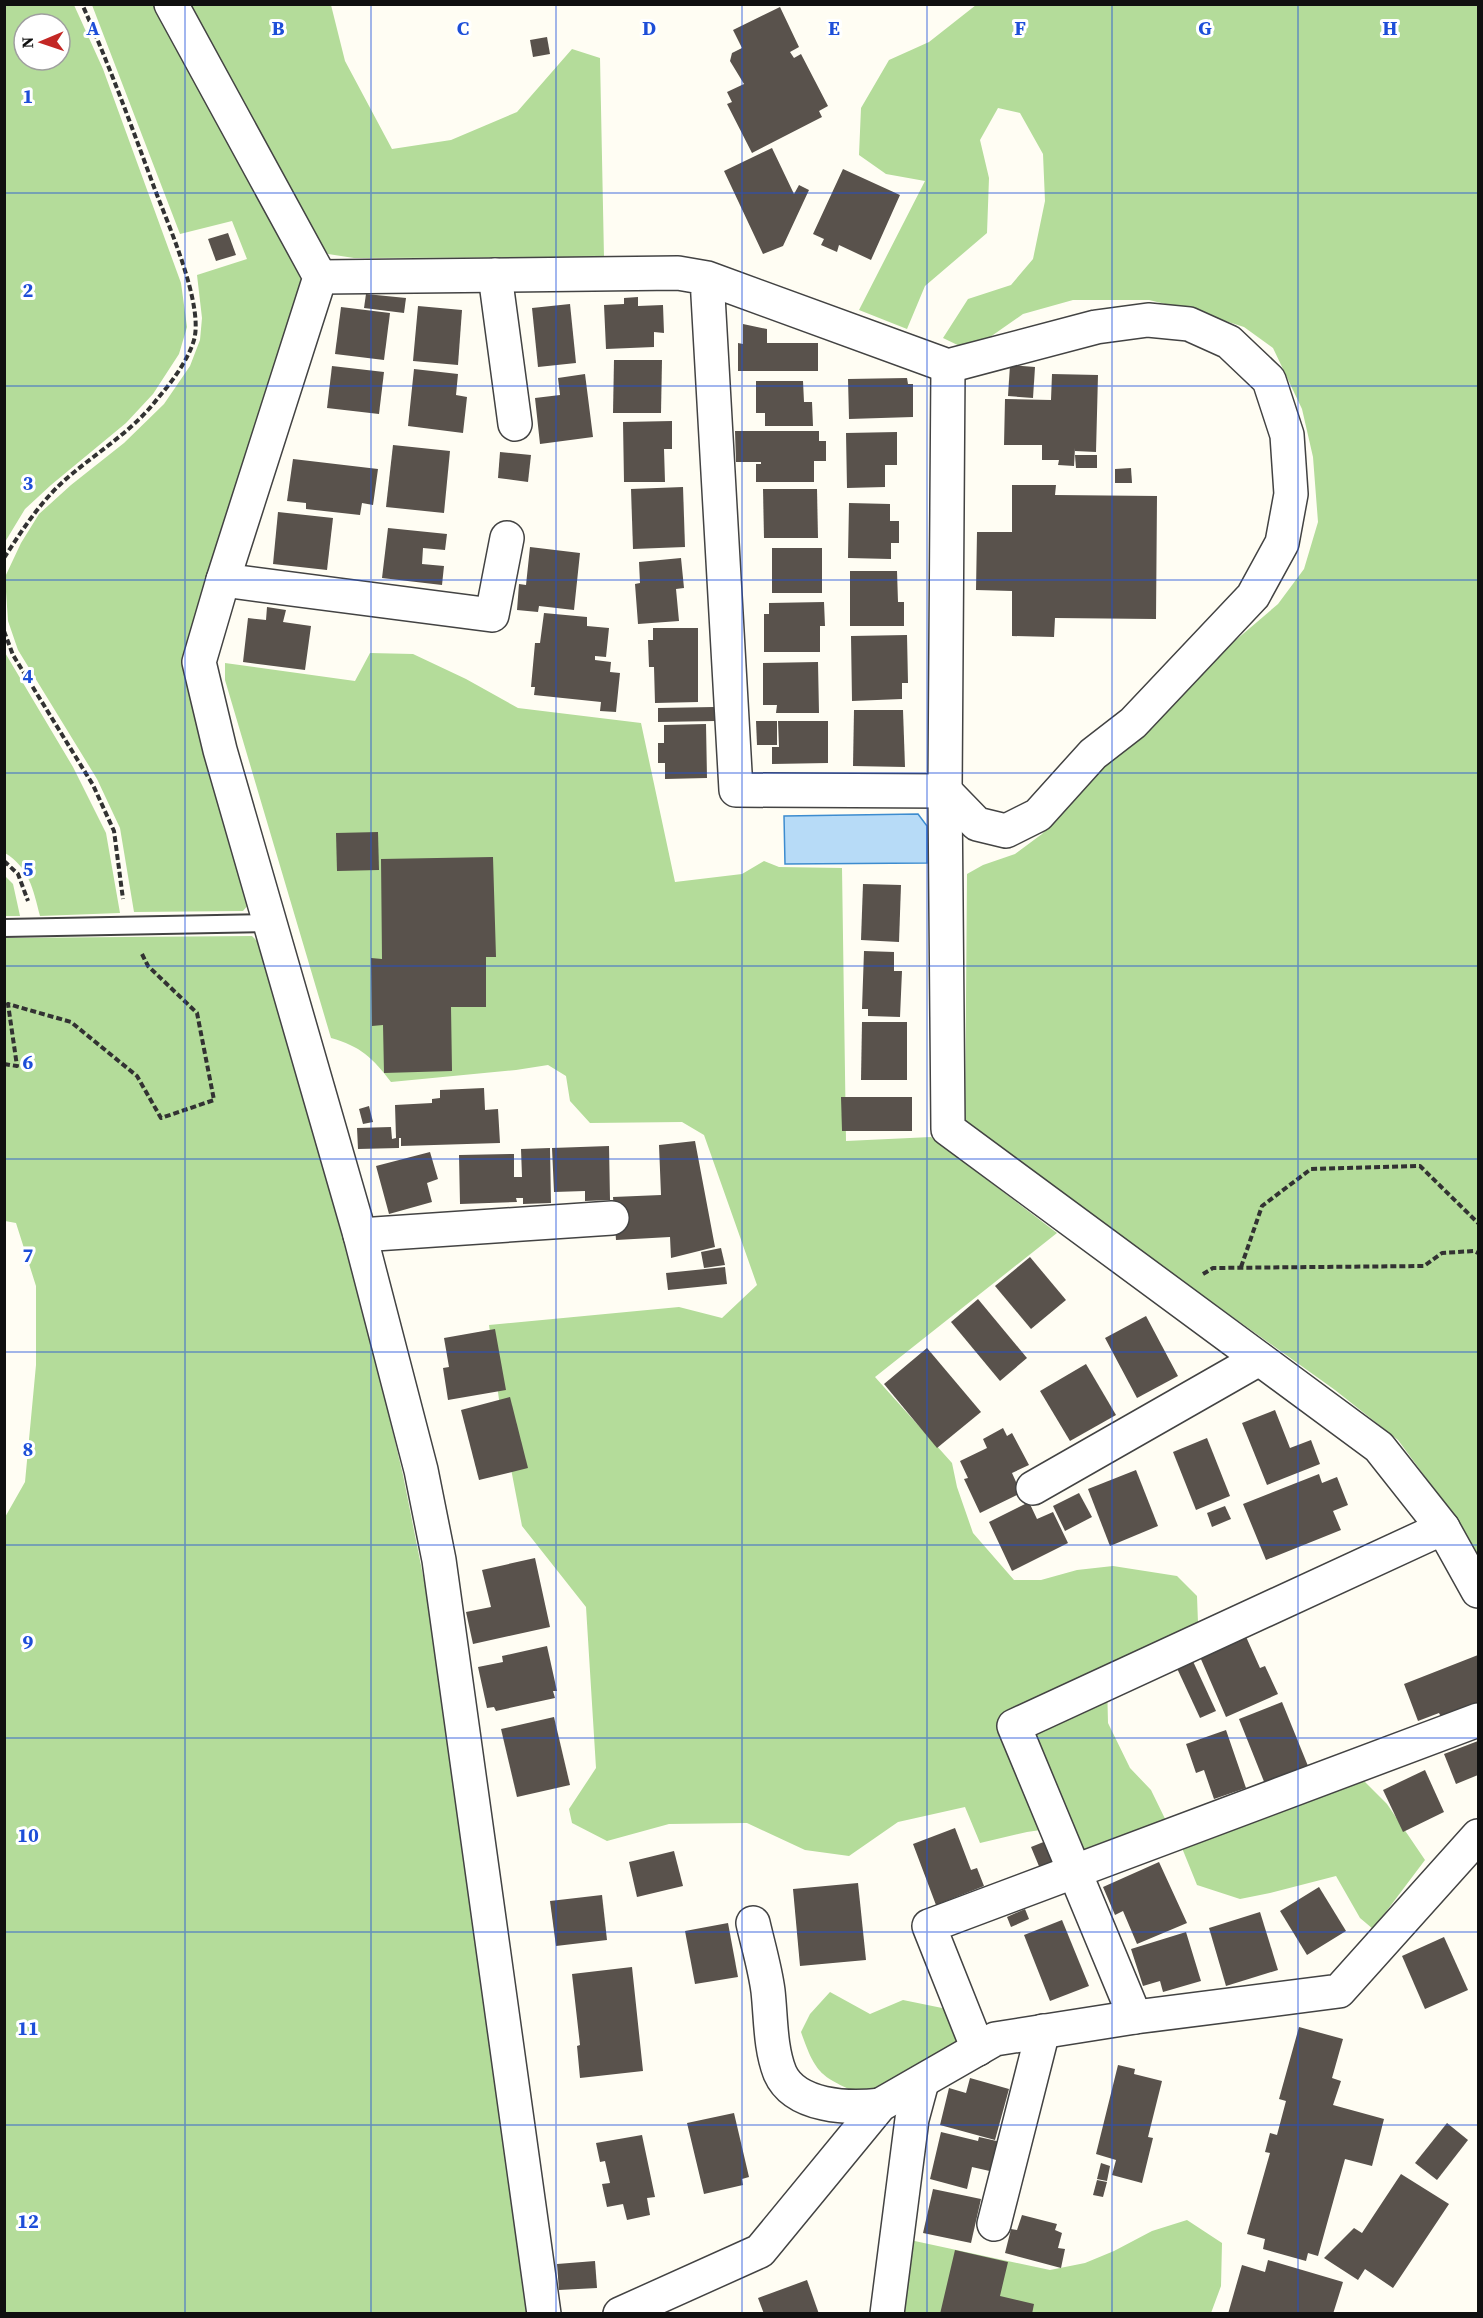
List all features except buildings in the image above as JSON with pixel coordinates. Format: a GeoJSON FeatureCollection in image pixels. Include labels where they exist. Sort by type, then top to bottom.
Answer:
{"type":"FeatureCollection","features":[{"type":"Feature","properties":{"kind":"street"},"geometry":{"type":"LineString","coordinates":[[171,4],[320,277],[222,580],[199,662],[220,750],[272,923],[360,1235],[421,1470],[439,1560],[544,2313]]}},
{"type":"Feature","properties":{"kind":"street"},"geometry":{"type":"LineString","coordinates":[[320,277],[678,273],[707,278],[948,366],[1096,327],[1148,320],[1189,324],[1229,342],[1269,380],[1287,435],[1291,494],[1282,543],[1253,596],[1133,723],[1093,754],[1038,815],[1006,831],[977,824],[945,791],[736,790],[707,278]]}},
{"type":"Feature","properties":{"kind":"street"},"geometry":{"type":"LineString","coordinates":[[495,275],[515,424]]}},
{"type":"Feature","properties":{"kind":"street"},"geometry":{"type":"LineString","coordinates":[[948,366],[945,791],[948,1129],[1379,1447],[1443,1528],[1479,1591]]}},
{"type":"Feature","properties":{"kind":"street"},"geometry":{"type":"LineString","coordinates":[[222,580],[492,615],[507,538]]}},
{"type":"Feature","properties":{"kind":"street"},"geometry":{"type":"LineString","coordinates":[[360,1235],[612,1218]]}},
{"type":"Feature","properties":{"kind":"street"},"geometry":{"type":"LineString","coordinates":[[1033,1488],[1259,1359]]}},
{"type":"Feature","properties":{"kind":"street"},"geometry":{"type":"LineString","coordinates":[[1135,2017],[1014,1726],[1443,1528]]}},
{"type":"Feature","properties":{"kind":"street"},"geometry":{"type":"LineString","coordinates":[[978,2049],[929,1926],[1479,1720]]}},
{"type":"Feature","properties":{"kind":"street"},"geometry":{"type":"LineString","coordinates":[[753,1923],[768,1988],[773,2046],[781,2075],[797,2093],[825,2104],[859,2108],[880,2105],[995,2039],[1135,2017],[1339,1991],[1479,1836]]}},
{"type":"Feature","properties":{"kind":"street"},"geometry":{"type":"LineString","coordinates":[[994,2224],[1043,2031]]}},
{"type":"Feature","properties":{"kind":"street"},"geometry":{"type":"LineString","coordinates":[[887,2313],[912,2119],[922,2082]]}},
{"type":"Feature","properties":{"kind":"street"},"geometry":{"type":"LineString","coordinates":[[620,2313],[760,2251],[880,2105]]}},
{"type":"Feature","properties":{"kind":"lane"},"geometry":{"type":"LineString","coordinates":[[4,928],[272,923]]}},
{"type":"Feature","properties":{"kind":"path"},"geometry":{"type":"LineString","coordinates":[[4,558],[34,511],[65,480],[125,433],[158,399],[184,362],[194,339],[194,320],[188,279],[109,64],[82,4]]}},
{"type":"Feature","properties":{"kind":"path"},"geometry":{"type":"LineString","coordinates":[[4,632],[13,655],[93,785],[114,831],[127,925],[148,966],[197,1013],[214,1100],[161,1118],[136,1076],[71,1022],[8,1004],[17,1066],[4,1064]]}},
{"type":"Feature","properties":{"kind":"path"},"geometry":{"type":"LineString","coordinates":[[4,861],[18,874],[27,894],[32,927]]}},
{"type":"Feature","properties":{"kind":"path"},"geometry":{"type":"LineString","coordinates":[[1241,1267],[1262,1206],[1311,1169],[1420,1166],[1479,1223]]}},
{"type":"Feature","properties":{"kind":"path"},"geometry":{"type":"LineString","coordinates":[[1171,1293],[1213,1268],[1424,1266],[1443,1253],[1479,1253]]}},
{"type":"Feature","properties":{"kind":"green space"},"geometry":{"type":"Polygon","coordinates":[[[5,4],[74,5],[103,69],[181,283],[187,327],[179,354],[153,394],[126,423],[25,509],[5,542],[5,4]]]}},
{"type":"Feature","properties":{"kind":"green space"},"geometry":{"type":"Polygon","coordinates":[[[92,5],[157,5],[302,277],[185,650],[187,671],[249,904],[243,911],[134,912],[120,828],[97,779],[18,650],[8,621],[5,577],[21,543],[39,514],[124,443],[164,404],[190,366],[200,340],[202,318],[197,275],[247,259],[232,221],[180,234],[92,5]]]}},
{"type":"Feature","properties":{"kind":"green space"},"geometry":{"type":"Polygon","coordinates":[[[187,5],[331,5],[345,61],[392,149],[451,140],[517,112],[572,49],[600,58],[604,257],[354,258],[328,254],[318,241],[187,5]]]}},
{"type":"Feature","properties":{"kind":"green space"},"geometry":{"type":"Polygon","coordinates":[[[976,5],[1478,5],[1478,1557],[1449,1509],[1398,1440],[1335,1390],[965,1126],[967,874],[983,865],[1015,854],[1042,834],[1103,762],[1278,604],[1304,569],[1318,522],[1313,457],[1302,409],[1273,348],[1244,327],[1149,300],[1073,300],[1023,314],[970,351],[943,338],[968,299],[1011,285],[1033,259],[1045,201],[1043,154],[1020,113],[998,108],[980,140],[989,178],[987,233],[925,286],[907,329],[859,310],[925,181],[886,174],[859,155],[861,108],[889,60],[929,42],[976,5]]]}},
{"type":"Feature","properties":{"kind":"green space"},"geometry":{"type":"Polygon","coordinates":[[[4,651],[73,767],[106,833],[120,913],[40,916],[25,872],[5,853],[4,651]]]}},
{"type":"Feature","properties":{"kind":"green space"},"geometry":{"type":"Polygon","coordinates":[[[370,653],[413,654],[466,679],[518,708],[641,723],[675,882],[742,874],[764,861],[779,867],[842,868],[846,1141],[931,1137],[1057,1233],[875,1377],[952,1463],[957,1487],[973,1533],[1014,1580],[1041,1580],[1077,1570],[1113,1566],[1177,1576],[1197,1596],[1198,1623],[1159,1641],[1107,1682],[1108,1723],[1130,1768],[1151,1790],[1169,1827],[1079,1862],[1054,1828],[980,1843],[965,1807],[898,1822],[849,1856],[805,1850],[747,1823],[669,1824],[607,1841],[572,1823],[569,1809],[596,1768],[586,1607],[522,1526],[502,1422],[489,1325],[679,1307],[722,1318],[757,1285],[704,1135],[682,1122],[590,1123],[570,1101],[566,1076],[548,1065],[391,1082],[365,1054],[331,1038],[225,680],[225,663],[355,681],[370,653]]]}},
{"type":"Feature","properties":{"kind":"green space"},"geometry":{"type":"Polygon","coordinates":[[[4,875],[13,884],[20,916],[5,916],[4,875]]]}},
{"type":"Feature","properties":{"kind":"green space"},"geometry":{"type":"Polygon","coordinates":[[[252,936],[260,944],[322,1156],[371,1340],[403,1475],[435,1636],[530,2313],[5,2313],[4,1519],[25,1482],[36,1365],[36,1286],[16,1223],[5,1221],[4,938],[252,936]]]}},
{"type":"Feature","properties":{"kind":"green space"},"geometry":{"type":"Polygon","coordinates":[[[1362,1779],[1387,1804],[1425,1860],[1373,1929],[1360,1918],[1336,1876],[1240,1899],[1197,1885],[1182,1848],[1362,1779]]]}},
{"type":"Feature","properties":{"kind":"green space"},"geometry":{"type":"Polygon","coordinates":[[[830,1992],[870,2014],[903,2000],[947,2009],[963,2036],[900,2083],[863,2095],[838,2084],[822,2073],[811,2057],[801,2032],[810,2014],[830,1992]]]}},
{"type":"Feature","properties":{"kind":"green space"},"geometry":{"type":"Polygon","coordinates":[[[1187,2220],[1222,2243],[1221,2286],[1211,2313],[899,2314],[910,2240],[1050,2270],[1085,2263],[1152,2231],[1187,2220]]]}},
{"type":"Feature","properties":{"kind":"water"},"geometry":{"type":"Polygon","coordinates":[[[918,814],[927,826],[927,863],[785,864],[784,816],[918,814]]]}}]}
